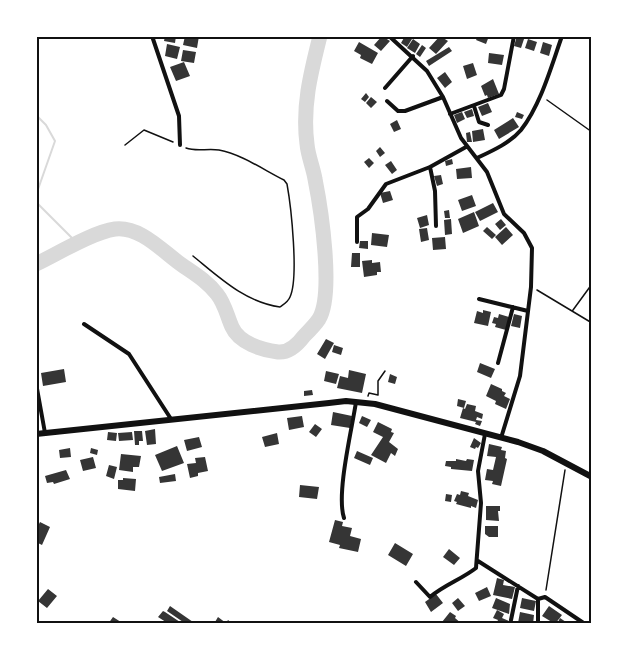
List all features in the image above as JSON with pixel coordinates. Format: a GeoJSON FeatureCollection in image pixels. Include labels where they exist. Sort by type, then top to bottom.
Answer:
{"type":"FeatureCollection","features":[{"type":"Feature","properties":{"kind":"main road"},"geometry":{"type":"LineString","coordinates":[[36,434],[356,402],[392,408],[526,445],[592,477]]}},
{"type":"Feature","properties":{"kind":"street"},"geometry":{"type":"LineString","coordinates":[[152,36],[179,116],[180,145]]}},
{"type":"Feature","properties":{"kind":"street"},"geometry":{"type":"LineString","coordinates":[[389,36],[427,70],[443,97],[466,147],[488,172],[504,214],[524,234],[532,248],[531,287],[520,376],[501,438]]}},
{"type":"Feature","properties":{"kind":"street"},"geometry":{"type":"LineString","coordinates":[[450,114],[501,95],[514,36]]}},
{"type":"Feature","properties":{"kind":"street"},"geometry":{"type":"LineString","coordinates":[[477,158],[496,149],[520,130],[540,95],[562,36]]}},
{"type":"Feature","properties":{"kind":"street"},"geometry":{"type":"LineString","coordinates":[[385,88],[413,56]]}},
{"type":"Feature","properties":{"kind":"street"},"geometry":{"type":"LineString","coordinates":[[387,101],[398,111],[405,111],[443,97]]}},
{"type":"Feature","properties":{"kind":"street"},"geometry":{"type":"LineString","coordinates":[[474,106],[479,122],[488,125]]}},
{"type":"Feature","properties":{"kind":"street"},"geometry":{"type":"LineString","coordinates":[[357,242],[357,217],[368,209],[386,184],[430,167],[466,147]]}},
{"type":"Feature","properties":{"kind":"street"},"geometry":{"type":"LineString","coordinates":[[430,167],[435,191],[436,226]]}},
{"type":"Feature","properties":{"kind":"street"},"geometry":{"type":"LineString","coordinates":[[479,299],[528,311]]}},
{"type":"Feature","properties":{"kind":"street"},"geometry":{"type":"LineString","coordinates":[[498,363],[513,307]]}},
{"type":"Feature","properties":{"kind":"street"},"geometry":{"type":"LineString","coordinates":[[84,324],[129,354],[138,364],[171,420]]}},
{"type":"Feature","properties":{"kind":"street"},"geometry":{"type":"LineString","coordinates":[[36,383],[45,433]]}},
{"type":"Feature","properties":{"kind":"street"},"geometry":{"type":"LineString","coordinates":[[344,518],[341,509],[342,493],[356,402]]}},
{"type":"Feature","properties":{"kind":"street"},"geometry":{"type":"LineString","coordinates":[[416,582],[430,597],[476,568],[481,503],[478,471],[485,434]]}},
{"type":"Feature","properties":{"kind":"street"},"geometry":{"type":"LineString","coordinates":[[478,561],[538,599],[545,597],[585,624]]}},
{"type":"Feature","properties":{"kind":"street"},"geometry":{"type":"LineString","coordinates":[[511,620],[518,586]]}},
{"type":"Feature","properties":{"kind":"street"},"geometry":{"type":"LineString","coordinates":[[538,599],[538,624]]}},
{"type":"Feature","properties":{"kind":"path"},"geometry":{"type":"LineString","coordinates":[[540,95],[592,132]]}},
{"type":"Feature","properties":{"kind":"path"},"geometry":{"type":"LineString","coordinates":[[125,145],[144,130],[195,150],[219,150],[243,159],[284,180],[287,184],[294,248],[292,289],[289,300],[280,307],[265,305],[250,299],[193,256]]}},
{"type":"Feature","properties":{"kind":"path"},"geometry":{"type":"LineString","coordinates":[[573,311],[592,284]]}},
{"type":"Feature","properties":{"kind":"path"},"geometry":{"type":"LineString","coordinates":[[531,287],[592,323]]}},
{"type":"Feature","properties":{"kind":"path"},"geometry":{"type":"LineString","coordinates":[[366,403],[369,393],[378,395],[378,381],[385,371]]}},
{"type":"Feature","properties":{"kind":"path"},"geometry":{"type":"LineString","coordinates":[[545,597],[568,464]]}},
{"type":"Feature","properties":{"kind":"building"},"geometry":{"type":"Polygon","coordinates":[[[165,36],[176,36],[175,43],[164,41],[165,36]]]}},
{"type":"Feature","properties":{"kind":"building"},"geometry":{"type":"Polygon","coordinates":[[[185,36],[199,36],[197,48],[183,45],[185,36]]]}},
{"type":"Feature","properties":{"kind":"building"},"geometry":{"type":"Polygon","coordinates":[[[382,36],[390,41],[381,51],[374,45],[382,36]]]}},
{"type":"Feature","properties":{"kind":"building"},"geometry":{"type":"Polygon","coordinates":[[[405,36],[412,39],[407,47],[401,43],[405,36]]]}},
{"type":"Feature","properties":{"kind":"building"},"geometry":{"type":"Polygon","coordinates":[[[440,36],[448,41],[436,54],[429,48],[440,36]]]}},
{"type":"Feature","properties":{"kind":"building"},"geometry":{"type":"Polygon","coordinates":[[[478,36],[489,36],[486,44],[476,40],[478,36]]]}},
{"type":"Feature","properties":{"kind":"building"},"geometry":{"type":"Polygon","coordinates":[[[517,36],[525,36],[521,48],[514,46],[517,36]]]}},
{"type":"Feature","properties":{"kind":"building"},"geometry":{"type":"Polygon","coordinates":[[[413,39],[420,44],[415,53],[407,48],[413,39]]]}},
{"type":"Feature","properties":{"kind":"building"},"geometry":{"type":"Polygon","coordinates":[[[528,39],[537,42],[534,51],[525,48],[528,39]]]}},
{"type":"Feature","properties":{"kind":"building"},"geometry":{"type":"Polygon","coordinates":[[[359,42],[378,53],[372,64],[360,58],[361,55],[354,51],[359,42]]]}},
{"type":"Feature","properties":{"kind":"building"},"geometry":{"type":"Polygon","coordinates":[[[543,42],[552,45],[549,56],[540,53],[543,42]]]}},
{"type":"Feature","properties":{"kind":"building"},"geometry":{"type":"Polygon","coordinates":[[[167,44],[180,47],[177,59],[165,56],[167,44]]]}},
{"type":"Feature","properties":{"kind":"building"},"geometry":{"type":"Polygon","coordinates":[[[422,45],[426,48],[420,57],[416,54],[422,45]]]}},
{"type":"Feature","properties":{"kind":"building"},"geometry":{"type":"Polygon","coordinates":[[[449,47],[452,51],[429,66],[426,61],[449,47]]]}},
{"type":"Feature","properties":{"kind":"building"},"geometry":{"type":"Polygon","coordinates":[[[183,50],[196,52],[194,63],[181,61],[183,50]]]}},
{"type":"Feature","properties":{"kind":"building"},"geometry":{"type":"Polygon","coordinates":[[[489,53],[504,55],[502,65],[488,63],[489,53]]]}},
{"type":"Feature","properties":{"kind":"building"},"geometry":{"type":"Polygon","coordinates":[[[184,62],[190,76],[176,81],[170,67],[184,62]]]}},
{"type":"Feature","properties":{"kind":"building"},"geometry":{"type":"Polygon","coordinates":[[[473,63],[477,75],[467,79],[463,66],[473,63]]]}},
{"type":"Feature","properties":{"kind":"building"},"geometry":{"type":"Polygon","coordinates":[[[445,72],[452,82],[445,88],[437,78],[445,72]]]}},
{"type":"Feature","properties":{"kind":"building"},"geometry":{"type":"Polygon","coordinates":[[[493,79],[499,94],[488,98],[481,86],[493,79]]]}},
{"type":"Feature","properties":{"kind":"building"},"geometry":{"type":"Polygon","coordinates":[[[366,93],[369,97],[365,102],[361,99],[366,93]]]}},
{"type":"Feature","properties":{"kind":"building"},"geometry":{"type":"Polygon","coordinates":[[[371,97],[377,102],[371,108],[366,103],[371,97]]]}},
{"type":"Feature","properties":{"kind":"building"},"geometry":{"type":"Polygon","coordinates":[[[488,103],[492,112],[482,116],[478,107],[488,103]]]}},
{"type":"Feature","properties":{"kind":"building"},"geometry":{"type":"Polygon","coordinates":[[[472,109],[474,116],[467,118],[464,112],[472,109]]]}},
{"type":"Feature","properties":{"kind":"building"},"geometry":{"type":"Polygon","coordinates":[[[462,112],[465,119],[457,123],[454,115],[462,112]]]}},
{"type":"Feature","properties":{"kind":"building"},"geometry":{"type":"Polygon","coordinates":[[[517,112],[524,115],[522,119],[515,117],[517,112]]]}},
{"type":"Feature","properties":{"kind":"building"},"geometry":{"type":"Polygon","coordinates":[[[513,118],[519,127],[499,139],[494,130],[513,118]]]}},
{"type":"Feature","properties":{"kind":"building"},"geometry":{"type":"Polygon","coordinates":[[[397,120],[401,129],[394,132],[390,124],[397,120]]]}},
{"type":"Feature","properties":{"kind":"building"},"geometry":{"type":"Polygon","coordinates":[[[483,129],[485,140],[473,142],[472,131],[483,129]]]}},
{"type":"Feature","properties":{"kind":"building"},"geometry":{"type":"Polygon","coordinates":[[[470,132],[472,142],[467,142],[466,133],[470,132]]]}},
{"type":"Feature","properties":{"kind":"building"},"geometry":{"type":"Polygon","coordinates":[[[380,147],[385,153],[380,157],[376,151],[380,147]]]}},
{"type":"Feature","properties":{"kind":"building"},"geometry":{"type":"Polygon","coordinates":[[[369,158],[374,163],[369,168],[364,162],[369,158]]]}},
{"type":"Feature","properties":{"kind":"building"},"geometry":{"type":"Polygon","coordinates":[[[452,159],[453,164],[446,166],[445,161],[452,159]]]}},
{"type":"Feature","properties":{"kind":"building"},"geometry":{"type":"Polygon","coordinates":[[[391,161],[397,170],[392,174],[385,165],[391,161]]]}},
{"type":"Feature","properties":{"kind":"building"},"geometry":{"type":"Polygon","coordinates":[[[471,167],[472,178],[457,179],[456,169],[471,167]]]}},
{"type":"Feature","properties":{"kind":"building"},"geometry":{"type":"Polygon","coordinates":[[[441,175],[443,184],[437,186],[434,176],[441,175]]]}},
{"type":"Feature","properties":{"kind":"building"},"geometry":{"type":"Polygon","coordinates":[[[390,191],[393,200],[383,203],[380,193],[390,191]]]}},
{"type":"Feature","properties":{"kind":"building"},"geometry":{"type":"Polygon","coordinates":[[[472,195],[476,206],[462,211],[458,200],[472,195]]]}},
{"type":"Feature","properties":{"kind":"building"},"geometry":{"type":"Polygon","coordinates":[[[493,203],[498,212],[480,221],[475,212],[493,203]]]}},
{"type":"Feature","properties":{"kind":"building"},"geometry":{"type":"Polygon","coordinates":[[[449,210],[450,218],[445,218],[444,211],[449,210]]]}},
{"type":"Feature","properties":{"kind":"building"},"geometry":{"type":"Polygon","coordinates":[[[474,212],[479,226],[463,233],[458,219],[474,212]]]}},
{"type":"Feature","properties":{"kind":"building"},"geometry":{"type":"Polygon","coordinates":[[[427,215],[429,225],[420,228],[417,218],[427,215]]]}},
{"type":"Feature","properties":{"kind":"building"},"geometry":{"type":"Polygon","coordinates":[[[451,219],[452,234],[445,235],[444,220],[451,219]]]}},
{"type":"Feature","properties":{"kind":"building"},"geometry":{"type":"Polygon","coordinates":[[[501,219],[506,225],[500,230],[495,224],[501,219]]]}},
{"type":"Feature","properties":{"kind":"building"},"geometry":{"type":"Polygon","coordinates":[[[487,227],[496,235],[492,239],[483,231],[487,227]]]}},
{"type":"Feature","properties":{"kind":"building"},"geometry":{"type":"Polygon","coordinates":[[[506,227],[513,235],[502,245],[495,237],[506,227]]]}},
{"type":"Feature","properties":{"kind":"building"},"geometry":{"type":"Polygon","coordinates":[[[427,228],[429,240],[421,242],[419,229],[427,228]]]}},
{"type":"Feature","properties":{"kind":"building"},"geometry":{"type":"Polygon","coordinates":[[[372,233],[389,235],[387,247],[371,245],[372,233]]]}},
{"type":"Feature","properties":{"kind":"building"},"geometry":{"type":"Polygon","coordinates":[[[445,237],[446,249],[433,250],[432,238],[445,237]]]}},
{"type":"Feature","properties":{"kind":"building"},"geometry":{"type":"Polygon","coordinates":[[[360,241],[368,241],[368,249],[359,248],[360,241]]]}},
{"type":"Feature","properties":{"kind":"building"},"geometry":{"type":"Polygon","coordinates":[[[352,253],[360,253],[360,267],[351,267],[352,253]]]}},
{"type":"Feature","properties":{"kind":"building"},"geometry":{"type":"Polygon","coordinates":[[[372,260],[372,263],[380,262],[381,272],[364,277],[362,261],[372,260]]]}},
{"type":"Feature","properties":{"kind":"building"},"geometry":{"type":"Polygon","coordinates":[[[483,310],[491,312],[488,326],[474,323],[477,311],[483,313],[483,310]]]}},
{"type":"Feature","properties":{"kind":"building"},"geometry":{"type":"Polygon","coordinates":[[[499,314],[509,317],[506,330],[495,327],[496,324],[492,323],[494,317],[498,318],[499,314]]]}},
{"type":"Feature","properties":{"kind":"building"},"geometry":{"type":"Polygon","coordinates":[[[514,314],[522,316],[520,328],[511,326],[514,314]]]}},
{"type":"Feature","properties":{"kind":"building"},"geometry":{"type":"Polygon","coordinates":[[[326,339],[334,343],[325,359],[317,354],[326,339]]]}},
{"type":"Feature","properties":{"kind":"building"},"geometry":{"type":"Polygon","coordinates":[[[334,345],[343,348],[341,355],[332,352],[334,345]]]}},
{"type":"Feature","properties":{"kind":"building"},"geometry":{"type":"Polygon","coordinates":[[[480,363],[495,369],[491,378],[477,372],[480,363]]]}},
{"type":"Feature","properties":{"kind":"building"},"geometry":{"type":"Polygon","coordinates":[[[64,369],[66,382],[43,386],[41,373],[64,369]]]}},
{"type":"Feature","properties":{"kind":"building"},"geometry":{"type":"Polygon","coordinates":[[[349,370],[366,374],[362,393],[337,388],[340,376],[348,378],[349,370]]]}},
{"type":"Feature","properties":{"kind":"building"},"geometry":{"type":"Polygon","coordinates":[[[326,371],[339,374],[336,384],[324,381],[326,371]]]}},
{"type":"Feature","properties":{"kind":"building"},"geometry":{"type":"Polygon","coordinates":[[[390,374],[397,377],[395,384],[388,382],[390,374]]]}},
{"type":"Feature","properties":{"kind":"building"},"geometry":{"type":"Polygon","coordinates":[[[491,384],[502,389],[506,393],[504,396],[510,399],[506,409],[495,404],[496,401],[486,396],[491,384]]]}},
{"type":"Feature","properties":{"kind":"building"},"geometry":{"type":"Polygon","coordinates":[[[312,390],[313,395],[304,396],[304,391],[312,390]]]}},
{"type":"Feature","properties":{"kind":"building"},"geometry":{"type":"Polygon","coordinates":[[[458,399],[466,401],[464,408],[457,406],[458,399]]]}},
{"type":"Feature","properties":{"kind":"building"},"geometry":{"type":"Polygon","coordinates":[[[467,404],[476,406],[475,411],[483,414],[482,419],[477,417],[476,420],[482,421],[480,426],[475,424],[476,422],[460,418],[467,404]]]}},
{"type":"Feature","properties":{"kind":"building"},"geometry":{"type":"Polygon","coordinates":[[[333,412],[352,416],[350,428],[331,425],[333,412]]]}},
{"type":"Feature","properties":{"kind":"building"},"geometry":{"type":"Polygon","coordinates":[[[302,416],[304,427],[289,430],[287,418],[302,416]]]}},
{"type":"Feature","properties":{"kind":"building"},"geometry":{"type":"Polygon","coordinates":[[[362,416],[371,420],[367,427],[359,423],[362,416]]]}},
{"type":"Feature","properties":{"kind":"building"},"geometry":{"type":"Polygon","coordinates":[[[378,422],[392,429],[391,432],[394,433],[389,442],[398,449],[395,456],[391,453],[386,463],[371,455],[383,437],[373,432],[378,422]]]}},
{"type":"Feature","properties":{"kind":"building"},"geometry":{"type":"Polygon","coordinates":[[[315,424],[322,429],[316,437],[309,432],[315,424]]]}},
{"type":"Feature","properties":{"kind":"building"},"geometry":{"type":"Polygon","coordinates":[[[155,429],[156,444],[147,445],[145,431],[155,429]]]}},
{"type":"Feature","properties":{"kind":"building"},"geometry":{"type":"Polygon","coordinates":[[[134,431],[142,431],[143,441],[139,441],[139,445],[135,445],[134,431]]]}},
{"type":"Feature","properties":{"kind":"building"},"geometry":{"type":"Polygon","coordinates":[[[108,432],[117,433],[116,441],[107,440],[108,432]]]}},
{"type":"Feature","properties":{"kind":"building"},"geometry":{"type":"Polygon","coordinates":[[[132,432],[133,440],[119,441],[118,433],[132,432]]]}},
{"type":"Feature","properties":{"kind":"building"},"geometry":{"type":"Polygon","coordinates":[[[277,433],[279,444],[265,447],[262,437],[277,433]]]}},
{"type":"Feature","properties":{"kind":"building"},"geometry":{"type":"Polygon","coordinates":[[[199,437],[202,447],[187,451],[184,440],[199,437]]]}},
{"type":"Feature","properties":{"kind":"building"},"geometry":{"type":"Polygon","coordinates":[[[474,438],[481,443],[475,449],[470,447],[474,438]]]}},
{"type":"Feature","properties":{"kind":"building"},"geometry":{"type":"Polygon","coordinates":[[[489,444],[502,447],[501,450],[506,451],[505,458],[507,459],[501,486],[492,484],[493,481],[485,480],[487,469],[493,470],[496,457],[487,456],[489,444]]]}},
{"type":"Feature","properties":{"kind":"building"},"geometry":{"type":"Polygon","coordinates":[[[177,446],[184,463],[162,471],[155,455],[177,446]]]}},
{"type":"Feature","properties":{"kind":"building"},"geometry":{"type":"Polygon","coordinates":[[[70,448],[71,457],[60,458],[59,450],[70,448]]]}},
{"type":"Feature","properties":{"kind":"building"},"geometry":{"type":"Polygon","coordinates":[[[91,448],[98,450],[97,455],[90,453],[91,448]]]}},
{"type":"Feature","properties":{"kind":"building"},"geometry":{"type":"Polygon","coordinates":[[[357,451],[373,458],[370,465],[354,458],[357,451]]]}},
{"type":"Feature","properties":{"kind":"building"},"geometry":{"type":"Polygon","coordinates":[[[121,454],[141,456],[139,467],[133,467],[133,472],[119,470],[121,454]]]}},
{"type":"Feature","properties":{"kind":"building"},"geometry":{"type":"Polygon","coordinates":[[[93,457],[96,468],[83,471],[80,460],[93,457]]]}},
{"type":"Feature","properties":{"kind":"building"},"geometry":{"type":"Polygon","coordinates":[[[205,457],[208,471],[190,478],[187,464],[196,463],[195,458],[205,457]]]}},
{"type":"Feature","properties":{"kind":"building"},"geometry":{"type":"Polygon","coordinates":[[[456,459],[474,460],[472,471],[451,469],[445,466],[446,461],[456,461],[456,459]]]}},
{"type":"Feature","properties":{"kind":"building"},"geometry":{"type":"Polygon","coordinates":[[[109,465],[117,467],[114,479],[106,476],[109,465]]]}},
{"type":"Feature","properties":{"kind":"building"},"geometry":{"type":"Polygon","coordinates":[[[66,470],[70,479],[54,484],[53,482],[47,483],[45,476],[66,470]]]}},
{"type":"Feature","properties":{"kind":"building"},"geometry":{"type":"Polygon","coordinates":[[[36,474],[39,475],[37,489],[36,489],[36,474]]]}},
{"type":"Feature","properties":{"kind":"building"},"geometry":{"type":"Polygon","coordinates":[[[175,474],[176,481],[160,483],[159,477],[175,474]]]}},
{"type":"Feature","properties":{"kind":"building"},"geometry":{"type":"Polygon","coordinates":[[[123,478],[136,479],[135,491],[118,489],[118,480],[123,480],[123,478]]]}},
{"type":"Feature","properties":{"kind":"building"},"geometry":{"type":"Polygon","coordinates":[[[300,485],[319,487],[317,499],[299,497],[300,485]]]}},
{"type":"Feature","properties":{"kind":"building"},"geometry":{"type":"Polygon","coordinates":[[[461,491],[469,493],[468,496],[478,500],[476,508],[456,504],[457,502],[454,501],[461,491]]]}},
{"type":"Feature","properties":{"kind":"building"},"geometry":{"type":"Polygon","coordinates":[[[446,494],[452,495],[451,502],[445,501],[446,494]]]}},
{"type":"Feature","properties":{"kind":"building"},"geometry":{"type":"Polygon","coordinates":[[[486,506],[500,506],[499,521],[486,520],[486,506]]]}},
{"type":"Feature","properties":{"kind":"building"},"geometry":{"type":"Polygon","coordinates":[[[335,520],[343,522],[342,526],[352,528],[350,536],[361,539],[358,552],[339,548],[340,545],[329,542],[335,520]]]}},
{"type":"Feature","properties":{"kind":"building"},"geometry":{"type":"Polygon","coordinates":[[[40,522],[50,527],[42,545],[36,542],[36,530],[40,522]]]}},
{"type":"Feature","properties":{"kind":"building"},"geometry":{"type":"Polygon","coordinates":[[[485,526],[498,526],[498,537],[489,537],[485,534],[485,526]]]}},
{"type":"Feature","properties":{"kind":"building"},"geometry":{"type":"Polygon","coordinates":[[[395,543],[413,554],[406,566],[388,555],[395,543]]]}},
{"type":"Feature","properties":{"kind":"building"},"geometry":{"type":"Polygon","coordinates":[[[449,549],[460,558],[454,565],[443,557],[449,549]]]}},
{"type":"Feature","properties":{"kind":"building"},"geometry":{"type":"Polygon","coordinates":[[[497,578],[504,580],[503,585],[515,587],[512,599],[493,595],[497,578]]]}},
{"type":"Feature","properties":{"kind":"building"},"geometry":{"type":"Polygon","coordinates":[[[487,587],[491,596],[479,601],[475,593],[487,587]]]}},
{"type":"Feature","properties":{"kind":"building"},"geometry":{"type":"Polygon","coordinates":[[[48,589],[57,596],[47,608],[38,601],[48,589]]]}},
{"type":"Feature","properties":{"kind":"building"},"geometry":{"type":"Polygon","coordinates":[[[436,594],[443,603],[431,612],[425,602],[436,594]]]}},
{"type":"Feature","properties":{"kind":"building"},"geometry":{"type":"Polygon","coordinates":[[[458,598],[465,606],[458,611],[452,603],[458,598]]]}},
{"type":"Feature","properties":{"kind":"building"},"geometry":{"type":"Polygon","coordinates":[[[496,598],[510,604],[509,614],[492,608],[496,598]]]}},
{"type":"Feature","properties":{"kind":"building"},"geometry":{"type":"Polygon","coordinates":[[[522,598],[536,601],[534,611],[520,608],[522,598]]]}},
{"type":"Feature","properties":{"kind":"building"},"geometry":{"type":"Polygon","coordinates":[[[170,606],[193,622],[186,624],[167,611],[170,606]]]}},
{"type":"Feature","properties":{"kind":"building"},"geometry":{"type":"Polygon","coordinates":[[[549,606],[562,615],[555,624],[542,616],[549,606]]]}},
{"type":"Feature","properties":{"kind":"building"},"geometry":{"type":"Polygon","coordinates":[[[497,610],[504,614],[502,618],[509,621],[507,624],[496,624],[498,620],[493,618],[497,610]]]}},
{"type":"Feature","properties":{"kind":"building"},"geometry":{"type":"Polygon","coordinates":[[[163,611],[183,624],[169,624],[158,617],[163,611]]]}},
{"type":"Feature","properties":{"kind":"building"},"geometry":{"type":"Polygon","coordinates":[[[450,612],[456,616],[455,618],[462,624],[442,622],[450,612]]]}},
{"type":"Feature","properties":{"kind":"building"},"geometry":{"type":"Polygon","coordinates":[[[520,612],[534,615],[533,624],[518,623],[520,612]]]}},
{"type":"Feature","properties":{"kind":"building"},"geometry":{"type":"Polygon","coordinates":[[[113,617],[124,624],[108,624],[113,617]]]}},
{"type":"Feature","properties":{"kind":"building"},"geometry":{"type":"Polygon","coordinates":[[[218,617],[226,623],[228,620],[233,624],[217,624],[215,622],[218,617]]]}},
{"type":"Feature","properties":{"kind":"building"},"geometry":{"type":"Polygon","coordinates":[[[560,618],[569,624],[557,624],[560,618]]]}},
{"type":"Feature","properties":{"kind":"waterway"},"geometry":{"type":"LineString","coordinates":[[36,264],[106,231],[125,229],[151,241],[209,285],[222,302],[235,333],[245,341],[265,350],[278,352],[286,351],[296,345],[319,319],[326,291],[323,230],[306,130],[308,89],[320,36]]}},
{"type":"Feature","properties":{"kind":"waterway"},"geometry":{"type":"LineString","coordinates":[[36,115],[46,125],[55,141],[36,195]]}},
{"type":"Feature","properties":{"kind":"waterway"},"geometry":{"type":"LineString","coordinates":[[36,202],[78,244]]}}]}
